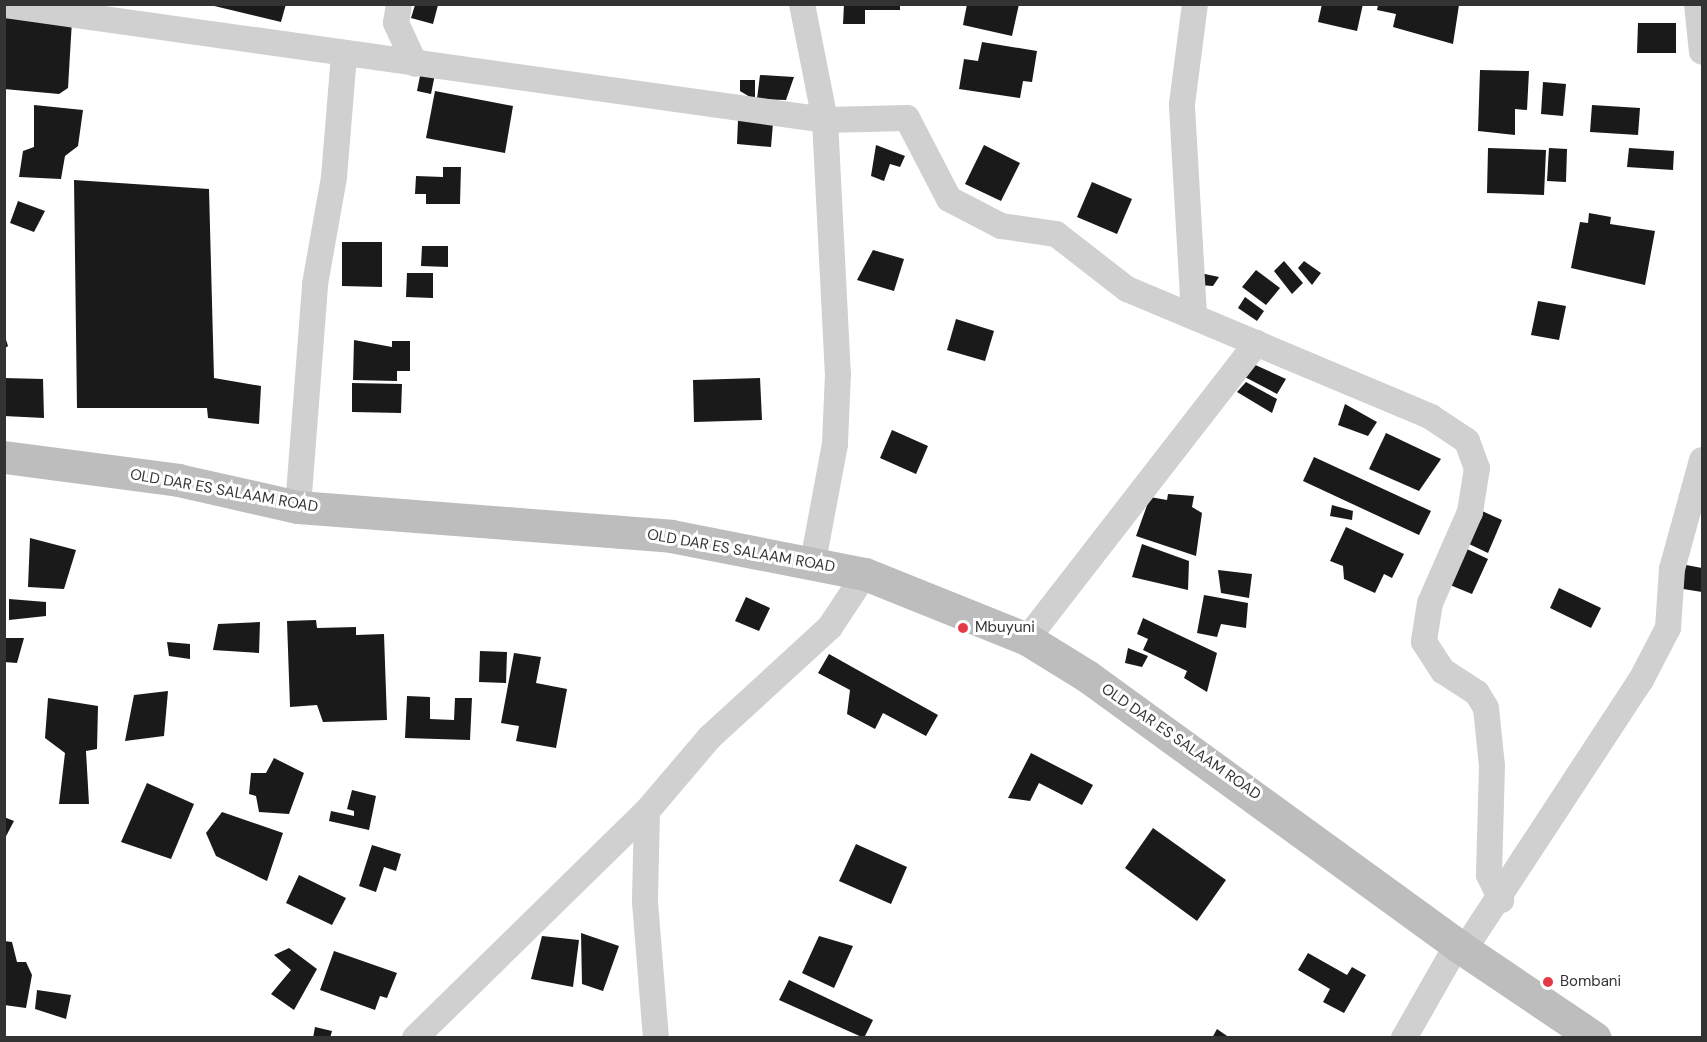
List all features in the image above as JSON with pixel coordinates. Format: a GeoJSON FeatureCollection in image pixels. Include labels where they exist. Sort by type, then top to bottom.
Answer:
{"type":"FeatureCollection","features":[{"type":"Feature","properties":{"kind":"street"},"geometry":{"type":"LineString","coordinates":[[399,4],[396,22],[415,64]]}},
{"type":"Feature","properties":{"kind":"street"},"geometry":{"type":"LineString","coordinates":[[802,4],[825,120],[838,374],[835,444],[813,561]]}},
{"type":"Feature","properties":{"kind":"street"},"geometry":{"type":"LineString","coordinates":[[1194,315],[1182,104],[1195,4]]}},
{"type":"Feature","properties":{"kind":"street"},"geometry":{"type":"LineString","coordinates":[[1697,4],[1702,52]]}},
{"type":"Feature","properties":{"kind":"street"},"geometry":{"type":"LineString","coordinates":[[4,5],[215,31],[344,55],[825,120],[907,118],[949,199],[1001,225],[1056,234],[1127,289],[1194,315],[1431,417],[1467,441],[1477,468],[1470,512],[1430,603],[1424,642],[1443,671],[1477,693],[1486,708],[1492,766],[1489,875],[1502,900]]}},
{"type":"Feature","properties":{"kind":"street"},"geometry":{"type":"LineString","coordinates":[[298,507],[315,284],[334,177],[344,55]]}},
{"type":"Feature","properties":{"kind":"street"},"geometry":{"type":"LineString","coordinates":[[1027,639],[1257,343]]}},
{"type":"Feature","properties":{"kind":"street","name":"OLD DAR ES SALAAM ROAD"},"geometry":{"type":"LineString","coordinates":[[4,457],[178,480],[298,507],[671,536],[813,561],[865,574],[1027,639],[1274,808],[1462,946],[1595,1038]]}},
{"type":"Feature","properties":{"kind":"street"},"geometry":{"type":"LineString","coordinates":[[1404,1038],[1462,946],[1502,900],[1641,680],[1668,628],[1672,569],[1702,460]]}},
{"type":"Feature","properties":{"kind":"street"},"geometry":{"type":"LineString","coordinates":[[415,1038],[647,811],[710,737],[830,627],[865,574]]}},
{"type":"Feature","properties":{"kind":"street"},"geometry":{"type":"LineString","coordinates":[[647,811],[645,902],[656,1038]]}},
{"type":"Feature","properties":{"kind":"building"},"geometry":{"type":"Polygon","coordinates":[[[206,4],[286,4],[281,22],[206,4]]]}},
{"type":"Feature","properties":{"kind":"building"},"geometry":{"type":"Polygon","coordinates":[[[844,4],[900,4],[900,10],[865,10],[865,24],[843,24],[844,4]]]}},
{"type":"Feature","properties":{"kind":"building"},"geometry":{"type":"Polygon","coordinates":[[[967,4],[1019,4],[1012,36],[963,25],[967,4]]]}},
{"type":"Feature","properties":{"kind":"building"},"geometry":{"type":"Polygon","coordinates":[[[1322,4],[1363,4],[1357,31],[1318,22],[1322,4]]]}},
{"type":"Feature","properties":{"kind":"building"},"geometry":{"type":"Polygon","coordinates":[[[415,5],[438,5],[433,24],[411,18],[415,5]]]}},
{"type":"Feature","properties":{"kind":"building"},"geometry":{"type":"Polygon","coordinates":[[[1378,5],[1459,5],[1453,44],[1393,27],[1396,14],[1377,10],[1378,5]]]}},
{"type":"Feature","properties":{"kind":"building"},"geometry":{"type":"Polygon","coordinates":[[[4,17],[72,20],[68,88],[59,94],[4,89],[4,17]]]}},
{"type":"Feature","properties":{"kind":"building"},"geometry":{"type":"Polygon","coordinates":[[[1638,23],[1676,23],[1676,53],[1637,53],[1638,23]]]}},
{"type":"Feature","properties":{"kind":"building"},"geometry":{"type":"Polygon","coordinates":[[[982,42],[1037,51],[1032,82],[1023,81],[1020,98],[959,89],[964,59],[978,61],[982,42]]]}},
{"type":"Feature","properties":{"kind":"building"},"geometry":{"type":"Polygon","coordinates":[[[1480,70],[1529,71],[1527,110],[1515,109],[1515,135],[1478,131],[1480,70]]]}},
{"type":"Feature","properties":{"kind":"building"},"geometry":{"type":"Polygon","coordinates":[[[421,71],[435,74],[431,94],[417,91],[421,71]]]}},
{"type":"Feature","properties":{"kind":"building"},"geometry":{"type":"Polygon","coordinates":[[[760,75],[794,77],[786,100],[757,99],[760,75]]]}},
{"type":"Feature","properties":{"kind":"building"},"geometry":{"type":"Polygon","coordinates":[[[740,80],[755,80],[755,100],[740,91],[740,80]]]}},
{"type":"Feature","properties":{"kind":"building"},"geometry":{"type":"Polygon","coordinates":[[[1543,82],[1566,84],[1563,116],[1541,114],[1543,82]]]}},
{"type":"Feature","properties":{"kind":"building"},"geometry":{"type":"Polygon","coordinates":[[[435,91],[513,106],[505,153],[426,138],[435,91]]]}},
{"type":"Feature","properties":{"kind":"building"},"geometry":{"type":"Polygon","coordinates":[[[34,105],[83,110],[78,146],[65,156],[61,179],[19,177],[23,151],[34,147],[34,105]]]}},
{"type":"Feature","properties":{"kind":"building"},"geometry":{"type":"Polygon","coordinates":[[[1592,105],[1640,108],[1638,135],[1590,132],[1592,105]]]}},
{"type":"Feature","properties":{"kind":"building"},"geometry":{"type":"Polygon","coordinates":[[[738,120],[773,123],[771,147],[737,144],[738,120]]]}},
{"type":"Feature","properties":{"kind":"building"},"geometry":{"type":"Polygon","coordinates":[[[876,145],[905,156],[900,167],[890,164],[884,181],[871,176],[876,145]]]}},
{"type":"Feature","properties":{"kind":"building"},"geometry":{"type":"Polygon","coordinates":[[[984,145],[1020,163],[1001,201],[965,184],[984,145]]]}},
{"type":"Feature","properties":{"kind":"building"},"geometry":{"type":"Polygon","coordinates":[[[1488,148],[1546,150],[1544,195],[1487,193],[1488,148]]]}},
{"type":"Feature","properties":{"kind":"building"},"geometry":{"type":"Polygon","coordinates":[[[1549,148],[1567,149],[1566,182],[1547,181],[1549,148]]]}},
{"type":"Feature","properties":{"kind":"building"},"geometry":{"type":"Polygon","coordinates":[[[1629,148],[1674,151],[1673,170],[1627,167],[1629,148]]]}},
{"type":"Feature","properties":{"kind":"building"},"geometry":{"type":"Polygon","coordinates":[[[443,167],[461,167],[460,204],[426,204],[426,194],[415,194],[416,176],[443,177],[443,167]]]}},
{"type":"Feature","properties":{"kind":"building"},"geometry":{"type":"Polygon","coordinates":[[[74,180],[209,189],[214,378],[261,386],[259,424],[208,418],[207,408],[77,408],[74,180]]]}},
{"type":"Feature","properties":{"kind":"building"},"geometry":{"type":"Polygon","coordinates":[[[1092,182],[1132,199],[1117,234],[1077,217],[1092,182]]]}},
{"type":"Feature","properties":{"kind":"building"},"geometry":{"type":"Polygon","coordinates":[[[18,201],[45,211],[34,232],[10,223],[18,201]]]}},
{"type":"Feature","properties":{"kind":"building"},"geometry":{"type":"Polygon","coordinates":[[[1589,213],[1611,217],[1610,224],[1655,231],[1645,285],[1571,268],[1580,222],[1588,223],[1589,213]]]}},
{"type":"Feature","properties":{"kind":"building"},"geometry":{"type":"Polygon","coordinates":[[[342,242],[382,242],[382,287],[342,286],[342,242]]]}},
{"type":"Feature","properties":{"kind":"building"},"geometry":{"type":"Polygon","coordinates":[[[422,246],[448,246],[448,267],[421,266],[422,246]]]}},
{"type":"Feature","properties":{"kind":"building"},"geometry":{"type":"Polygon","coordinates":[[[873,250],[904,259],[894,291],[857,280],[873,250]]]}},
{"type":"Feature","properties":{"kind":"building"},"geometry":{"type":"Polygon","coordinates":[[[1284,261],[1303,283],[1292,294],[1274,271],[1284,261]]]}},
{"type":"Feature","properties":{"kind":"building"},"geometry":{"type":"Polygon","coordinates":[[[1304,261],[1321,273],[1312,285],[1298,268],[1304,261]]]}},
{"type":"Feature","properties":{"kind":"building"},"geometry":{"type":"Polygon","coordinates":[[[1186,270],[1219,277],[1213,286],[1184,284],[1186,270]]]}},
{"type":"Feature","properties":{"kind":"building"},"geometry":{"type":"Polygon","coordinates":[[[1256,270],[1280,288],[1266,305],[1242,287],[1256,270]]]}},
{"type":"Feature","properties":{"kind":"building"},"geometry":{"type":"Polygon","coordinates":[[[407,273],[433,273],[433,298],[406,297],[407,273]]]}},
{"type":"Feature","properties":{"kind":"building"},"geometry":{"type":"Polygon","coordinates":[[[1245,297],[1264,311],[1257,321],[1238,308],[1245,297]]]}},
{"type":"Feature","properties":{"kind":"building"},"geometry":{"type":"Polygon","coordinates":[[[1538,301],[1566,306],[1559,340],[1531,335],[1538,301]]]}},
{"type":"Feature","properties":{"kind":"building"},"geometry":{"type":"Polygon","coordinates":[[[956,319],[994,331],[985,361],[947,350],[956,319]]]}},
{"type":"Feature","properties":{"kind":"building"},"geometry":{"type":"Polygon","coordinates":[[[4,333],[8,346],[4,349],[4,333]]]}},
{"type":"Feature","properties":{"kind":"building"},"geometry":{"type":"Polygon","coordinates":[[[354,340],[392,347],[392,341],[410,341],[410,371],[397,371],[397,381],[353,380],[354,340]]]}},
{"type":"Feature","properties":{"kind":"building"},"geometry":{"type":"Polygon","coordinates":[[[1251,363],[1286,379],[1277,394],[1241,375],[1251,363]]]}},
{"type":"Feature","properties":{"kind":"building"},"geometry":{"type":"Polygon","coordinates":[[[4,378],[43,379],[44,418],[4,416],[4,378]]]}},
{"type":"Feature","properties":{"kind":"building"},"geometry":{"type":"Polygon","coordinates":[[[760,378],[762,420],[694,422],[693,380],[760,378]]]}},
{"type":"Feature","properties":{"kind":"building"},"geometry":{"type":"Polygon","coordinates":[[[1246,382],[1277,399],[1272,413],[1237,392],[1246,382]]]}},
{"type":"Feature","properties":{"kind":"building"},"geometry":{"type":"Polygon","coordinates":[[[352,383],[402,384],[401,413],[352,412],[352,383]]]}},
{"type":"Feature","properties":{"kind":"building"},"geometry":{"type":"Polygon","coordinates":[[[1345,404],[1377,422],[1368,436],[1338,425],[1345,404]]]}},
{"type":"Feature","properties":{"kind":"building"},"geometry":{"type":"Polygon","coordinates":[[[892,430],[928,446],[916,474],[880,458],[892,430]]]}},
{"type":"Feature","properties":{"kind":"building"},"geometry":{"type":"Polygon","coordinates":[[[1386,433],[1441,459],[1419,491],[1369,469],[1386,433]]]}},
{"type":"Feature","properties":{"kind":"building"},"geometry":{"type":"Polygon","coordinates":[[[1314,457],[1431,511],[1419,535],[1303,481],[1314,457]]]}},
{"type":"Feature","properties":{"kind":"building"},"geometry":{"type":"Polygon","coordinates":[[[1168,494],[1194,496],[1192,507],[1202,513],[1196,556],[1136,536],[1150,497],[1167,500],[1168,494]]]}},
{"type":"Feature","properties":{"kind":"building"},"geometry":{"type":"Polygon","coordinates":[[[1332,505],[1353,511],[1352,520],[1330,516],[1332,505]]]}},
{"type":"Feature","properties":{"kind":"building"},"geometry":{"type":"Polygon","coordinates":[[[1482,511],[1502,520],[1488,553],[1467,543],[1482,511]]]}},
{"type":"Feature","properties":{"kind":"building"},"geometry":{"type":"Polygon","coordinates":[[[1346,527],[1404,554],[1392,578],[1384,574],[1375,593],[1344,579],[1343,566],[1330,561],[1346,527]]]}},
{"type":"Feature","properties":{"kind":"building"},"geometry":{"type":"Polygon","coordinates":[[[30,538],[76,550],[64,589],[28,587],[30,538]]]}},
{"type":"Feature","properties":{"kind":"building"},"geometry":{"type":"Polygon","coordinates":[[[1142,544],[1189,561],[1188,590],[1132,577],[1142,544]]]}},
{"type":"Feature","properties":{"kind":"building"},"geometry":{"type":"Polygon","coordinates":[[[1467,549],[1488,559],[1472,594],[1450,585],[1467,549]]]}},
{"type":"Feature","properties":{"kind":"building"},"geometry":{"type":"Polygon","coordinates":[[[1681,564],[1702,568],[1702,592],[1677,588],[1681,564]]]}},
{"type":"Feature","properties":{"kind":"building"},"geometry":{"type":"Polygon","coordinates":[[[1218,570],[1252,574],[1249,598],[1221,593],[1218,570]]]}},
{"type":"Feature","properties":{"kind":"building"},"geometry":{"type":"Polygon","coordinates":[[[1559,588],[1601,608],[1591,628],[1550,608],[1559,588]]]}},
{"type":"Feature","properties":{"kind":"building"},"geometry":{"type":"Polygon","coordinates":[[[1204,595],[1248,603],[1246,628],[1221,624],[1217,637],[1197,633],[1204,595]]]}},
{"type":"Feature","properties":{"kind":"building"},"geometry":{"type":"Polygon","coordinates":[[[746,597],[770,608],[759,631],[735,621],[746,597]]]}},
{"type":"Feature","properties":{"kind":"building"},"geometry":{"type":"Polygon","coordinates":[[[9,599],[46,602],[46,616],[9,620],[9,599]]]}},
{"type":"Feature","properties":{"kind":"building"},"geometry":{"type":"Polygon","coordinates":[[[1143,618],[1217,653],[1207,692],[1184,678],[1187,671],[1143,650],[1148,639],[1137,634],[1143,618]]]}},
{"type":"Feature","properties":{"kind":"building"},"geometry":{"type":"Polygon","coordinates":[[[316,620],[317,628],[356,627],[356,635],[384,634],[387,720],[323,722],[317,705],[290,707],[287,621],[316,620]]]}},
{"type":"Feature","properties":{"kind":"building"},"geometry":{"type":"Polygon","coordinates":[[[260,622],[259,653],[213,650],[218,624],[260,622]]]}},
{"type":"Feature","properties":{"kind":"building"},"geometry":{"type":"Polygon","coordinates":[[[6,638],[24,638],[17,663],[4,662],[6,638]]]}},
{"type":"Feature","properties":{"kind":"building"},"geometry":{"type":"Polygon","coordinates":[[[167,642],[190,644],[190,659],[169,656],[167,642]]]}},
{"type":"Feature","properties":{"kind":"building"},"geometry":{"type":"Polygon","coordinates":[[[1128,648],[1148,656],[1142,667],[1125,663],[1128,648]]]}},
{"type":"Feature","properties":{"kind":"building"},"geometry":{"type":"Polygon","coordinates":[[[480,651],[507,652],[506,683],[479,682],[480,651]]]}},
{"type":"Feature","properties":{"kind":"building"},"geometry":{"type":"Polygon","coordinates":[[[514,653],[541,657],[536,683],[567,689],[556,748],[516,741],[519,726],[501,723],[514,653]]]}},
{"type":"Feature","properties":{"kind":"building"},"geometry":{"type":"Polygon","coordinates":[[[829,654],[938,715],[926,736],[883,713],[875,729],[847,714],[850,690],[818,673],[829,654]]]}},
{"type":"Feature","properties":{"kind":"building"},"geometry":{"type":"Polygon","coordinates":[[[168,691],[164,736],[125,741],[134,695],[168,691]]]}},
{"type":"Feature","properties":{"kind":"building"},"geometry":{"type":"Polygon","coordinates":[[[407,696],[430,697],[430,719],[454,720],[455,698],[472,698],[470,740],[405,738],[407,696]]]}},
{"type":"Feature","properties":{"kind":"building"},"geometry":{"type":"Polygon","coordinates":[[[48,698],[98,706],[97,749],[86,751],[89,804],[59,804],[65,753],[45,738],[48,698]]]}},
{"type":"Feature","properties":{"kind":"building"},"geometry":{"type":"Polygon","coordinates":[[[1031,753],[1093,785],[1082,805],[1039,783],[1030,801],[1008,798],[1031,753]]]}},
{"type":"Feature","properties":{"kind":"building"},"geometry":{"type":"Polygon","coordinates":[[[274,758],[304,773],[289,814],[259,812],[256,796],[249,794],[251,773],[266,773],[274,758]]]}},
{"type":"Feature","properties":{"kind":"building"},"geometry":{"type":"Polygon","coordinates":[[[147,783],[194,804],[171,859],[121,842],[147,783]]]}},
{"type":"Feature","properties":{"kind":"building"},"geometry":{"type":"Polygon","coordinates":[[[352,790],[376,796],[369,830],[329,821],[331,811],[354,816],[354,811],[347,809],[352,790]]]}},
{"type":"Feature","properties":{"kind":"building"},"geometry":{"type":"Polygon","coordinates":[[[222,812],[283,833],[267,881],[216,856],[206,833],[222,812]]]}},
{"type":"Feature","properties":{"kind":"building"},"geometry":{"type":"Polygon","coordinates":[[[4,817],[14,821],[4,840],[4,817]]]}},
{"type":"Feature","properties":{"kind":"building"},"geometry":{"type":"Polygon","coordinates":[[[1153,828],[1226,880],[1197,921],[1125,868],[1153,828]]]}},
{"type":"Feature","properties":{"kind":"building"},"geometry":{"type":"Polygon","coordinates":[[[856,844],[907,867],[891,904],[839,881],[856,844]]]}},
{"type":"Feature","properties":{"kind":"building"},"geometry":{"type":"Polygon","coordinates":[[[372,845],[401,854],[396,871],[384,867],[376,892],[359,886],[372,845]]]}},
{"type":"Feature","properties":{"kind":"building"},"geometry":{"type":"Polygon","coordinates":[[[299,875],[346,898],[332,925],[286,903],[299,875]]]}},
{"type":"Feature","properties":{"kind":"building"},"geometry":{"type":"Polygon","coordinates":[[[581,933],[619,946],[603,991],[582,984],[581,933]]]}},
{"type":"Feature","properties":{"kind":"building"},"geometry":{"type":"Polygon","coordinates":[[[542,936],[579,940],[573,987],[531,979],[542,936]]]}},
{"type":"Feature","properties":{"kind":"building"},"geometry":{"type":"Polygon","coordinates":[[[819,936],[853,946],[834,988],[802,973],[819,936]]]}},
{"type":"Feature","properties":{"kind":"building"},"geometry":{"type":"Polygon","coordinates":[[[4,941],[12,942],[17,962],[26,962],[32,975],[26,1008],[4,1005],[4,941]]]}},
{"type":"Feature","properties":{"kind":"building"},"geometry":{"type":"Polygon","coordinates":[[[289,948],[317,969],[294,1010],[271,994],[291,970],[274,955],[289,948]]]}},
{"type":"Feature","properties":{"kind":"building"},"geometry":{"type":"Polygon","coordinates":[[[334,951],[397,973],[387,998],[380,996],[375,1010],[320,990],[334,951]]]}},
{"type":"Feature","properties":{"kind":"building"},"geometry":{"type":"Polygon","coordinates":[[[1308,953],[1347,975],[1352,967],[1366,975],[1344,1013],[1323,1002],[1330,989],[1298,970],[1308,953]]]}},
{"type":"Feature","properties":{"kind":"building"},"geometry":{"type":"Polygon","coordinates":[[[789,980],[873,1020],[864,1038],[779,1000],[789,980]]]}},
{"type":"Feature","properties":{"kind":"building"},"geometry":{"type":"Polygon","coordinates":[[[37,990],[71,995],[66,1019],[35,1009],[37,990]]]}},
{"type":"Feature","properties":{"kind":"building"},"geometry":{"type":"Polygon","coordinates":[[[315,1027],[332,1031],[330,1038],[313,1038],[315,1027]]]}},
{"type":"Feature","properties":{"kind":"building"},"geometry":{"type":"Polygon","coordinates":[[[1217,1029],[1230,1038],[1212,1038],[1217,1029]]]}},
{"type":"Feature","properties":{"kind":"place","name":"Mbuyuni"},"geometry":{"type":"Point","coordinates":[963,628]}},
{"type":"Feature","properties":{"kind":"place","name":"Bombani"},"geometry":{"type":"Point","coordinates":[1548,982]}}]}
